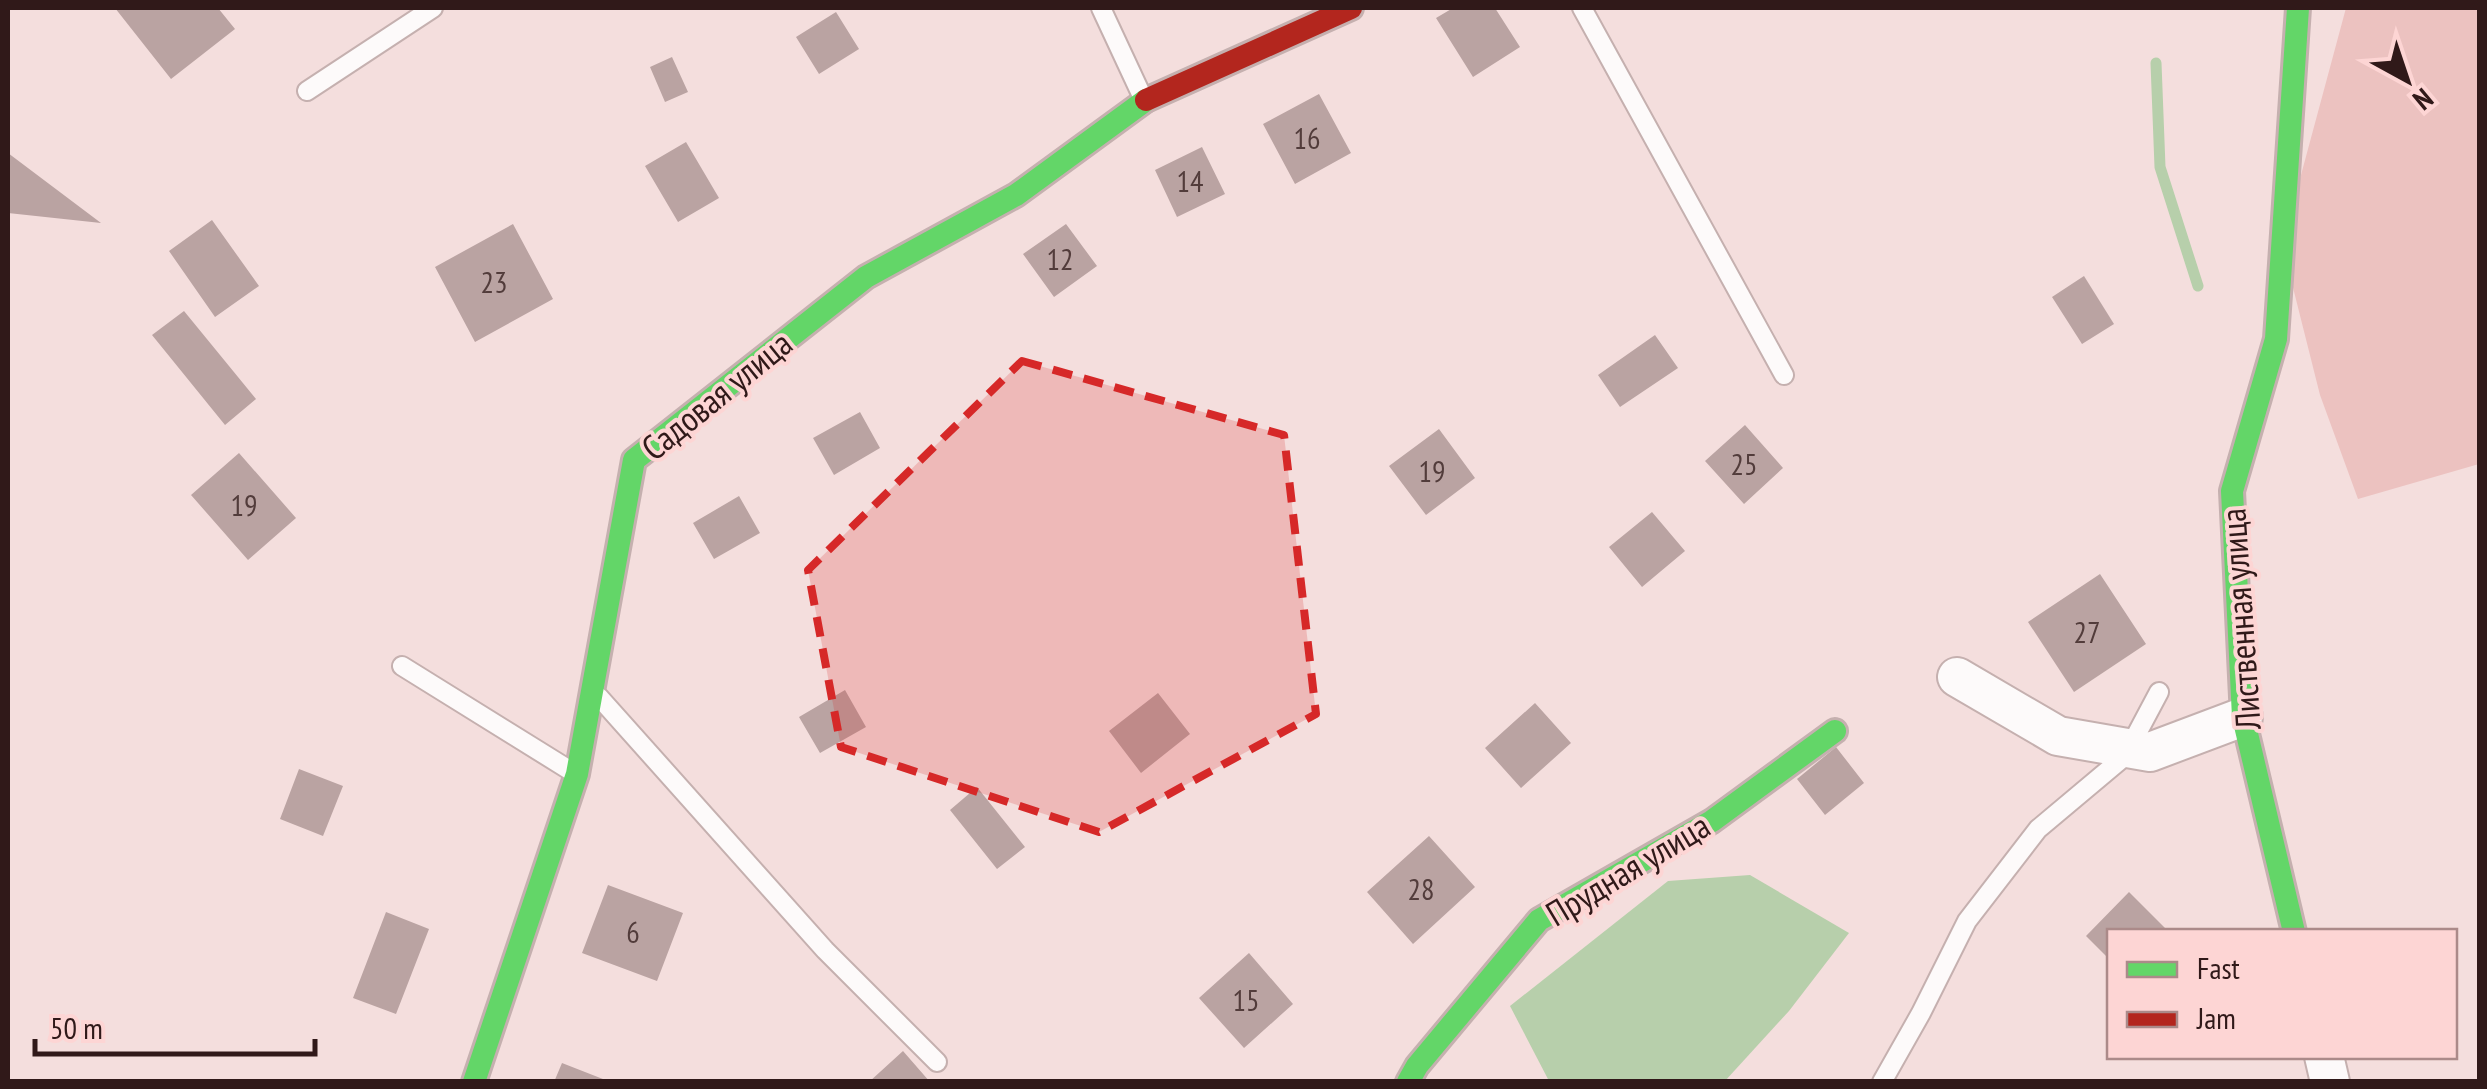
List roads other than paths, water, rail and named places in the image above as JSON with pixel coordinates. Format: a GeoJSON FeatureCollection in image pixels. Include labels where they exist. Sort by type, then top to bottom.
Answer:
{"type":"FeatureCollection","features":[{"type":"Feature","properties":{"kind":"street","name":"Садовая улица"},"geometry":{"type":"LineString","coordinates":[[474,1082],[577,774],[634,460],[866,277],[1016,195],[1145,101],[1351,8]]}},
{"type":"Feature","properties":{"kind":"street","name":"Лиственная улица"},"geometry":{"type":"LineString","coordinates":[[2293,929],[2243,717],[2232,491],[2276,339],[2298,8]]}},
{"type":"Feature","properties":{"kind":"street"},"geometry":{"type":"LineString","coordinates":[[1956,677],[2058,736],[2150,752],[2243,717]]}},
{"type":"Feature","properties":{"kind":"street","name":"Прудная улица"},"geometry":{"type":"LineString","coordinates":[[1408,1082],[1416,1066],[1539,920],[1712,822],[1834,731]]}},
{"type":"Feature","properties":{"kind":"lane"},"geometry":{"type":"LineString","coordinates":[[307,92],[433,8]]}},
{"type":"Feature","properties":{"kind":"lane"},"geometry":{"type":"LineString","coordinates":[[1101,8],[1145,101]]}},
{"type":"Feature","properties":{"kind":"lane"},"geometry":{"type":"LineString","coordinates":[[1582,8],[1784,376]]}},
{"type":"Feature","properties":{"kind":"lane"},"geometry":{"type":"LineString","coordinates":[[402,666],[577,774]]}},
{"type":"Feature","properties":{"kind":"lane"},"geometry":{"type":"LineString","coordinates":[[592,690],[826,950],[937,1062]]}},
{"type":"Feature","properties":{"kind":"lane"},"geometry":{"type":"LineString","coordinates":[[1882,1082],[1967,921],[2038,828],[2125,756],[2159,692]]}},
{"type":"Feature","properties":{"kind":"waterway"},"geometry":{"type":"LineString","coordinates":[[2156,63],[2160,167],[2198,286]]}}]}
